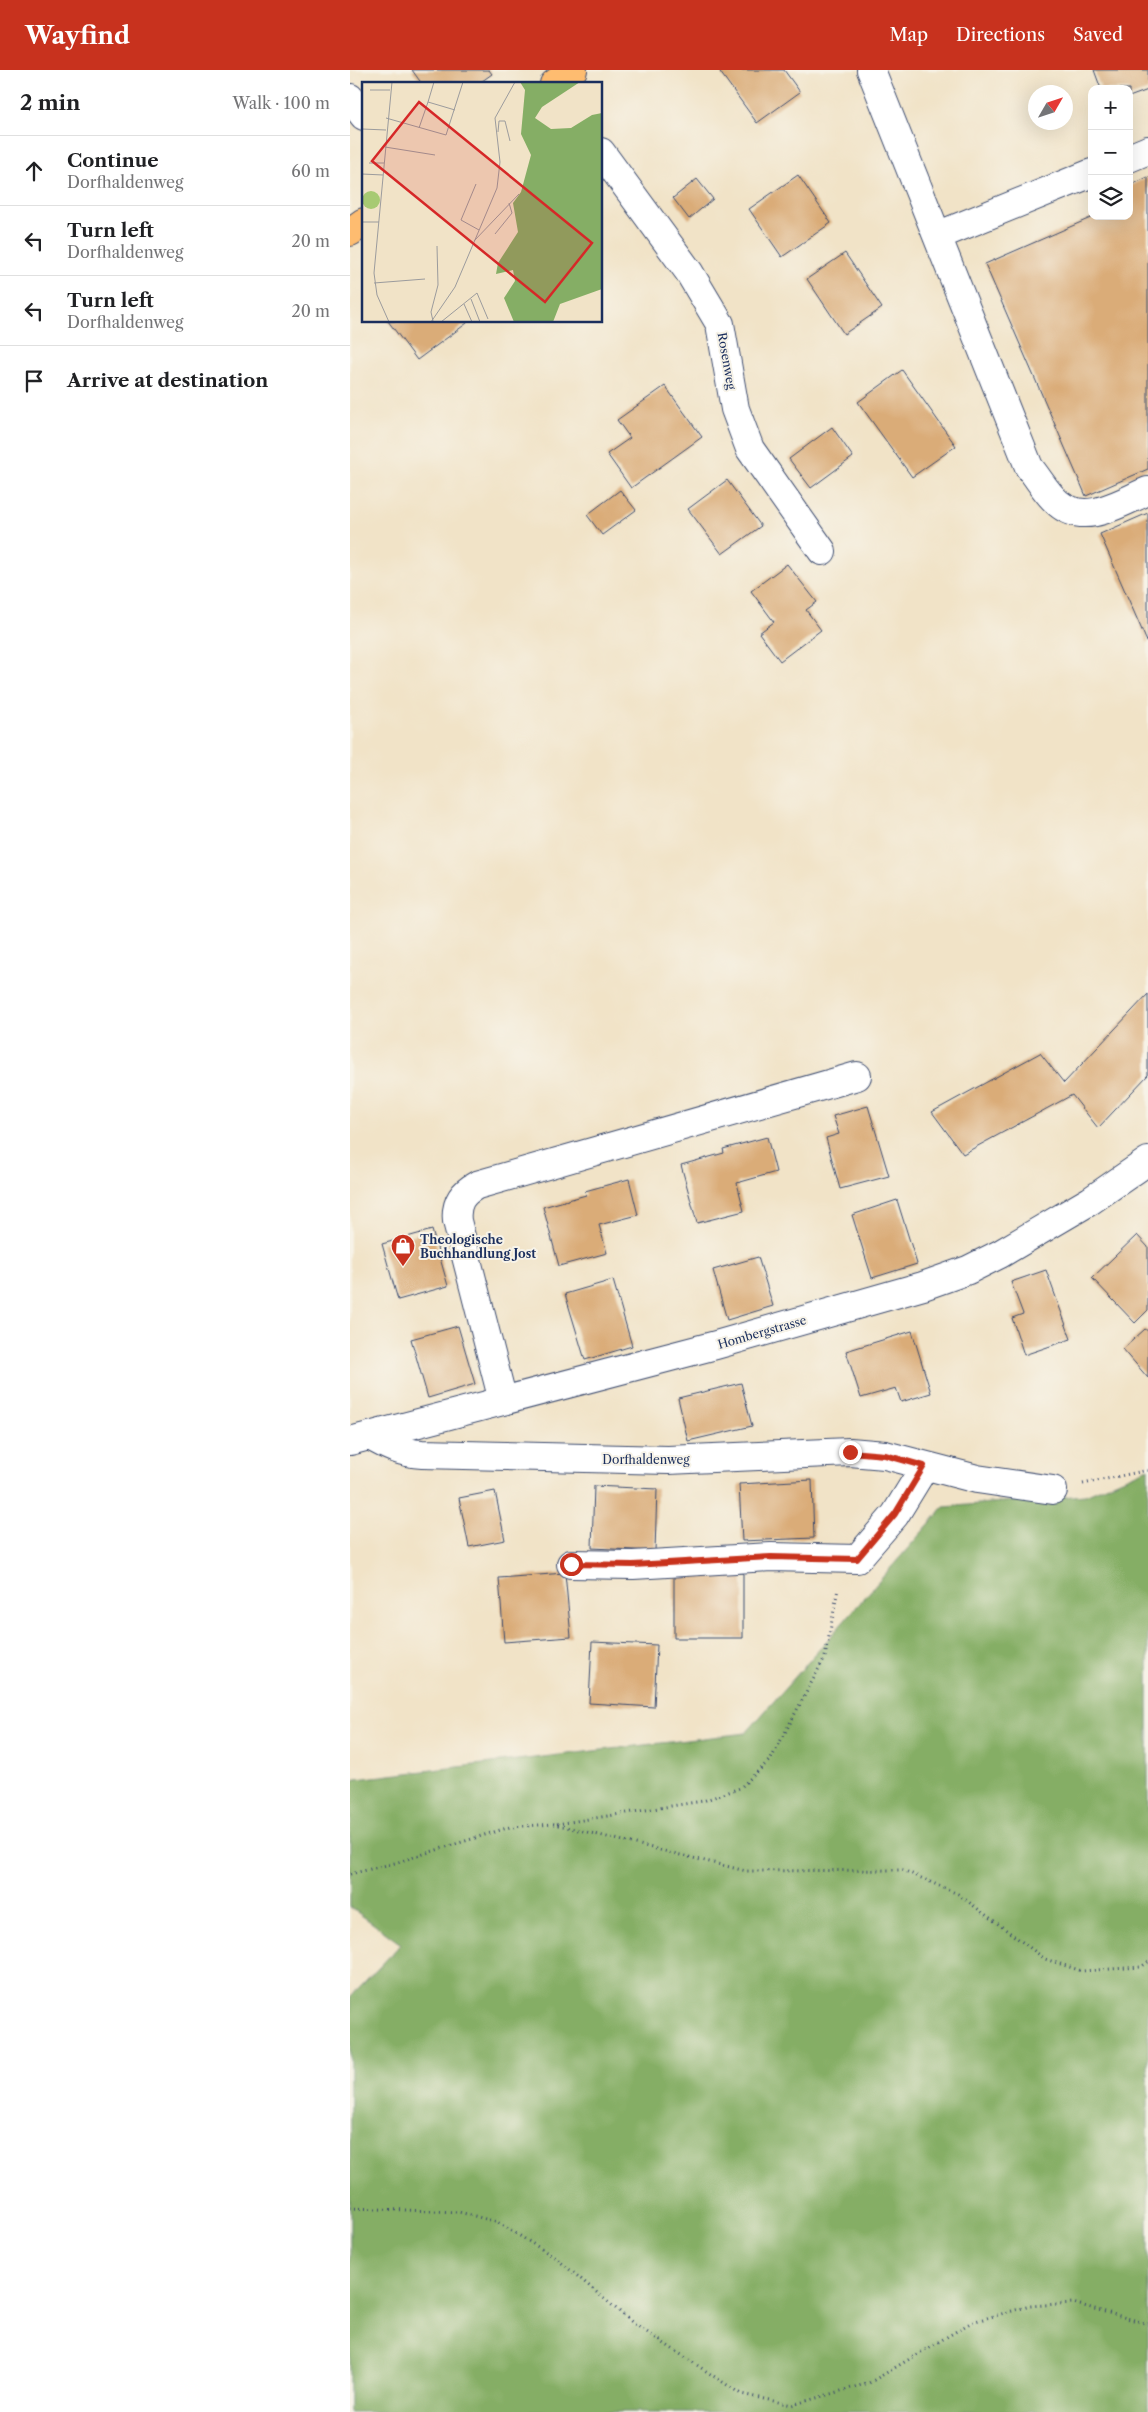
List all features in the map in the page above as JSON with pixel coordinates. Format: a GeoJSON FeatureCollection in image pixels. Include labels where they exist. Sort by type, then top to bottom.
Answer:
{"type":"FeatureCollection","features":[{"type":"Feature","properties":{"kind":"main road"},"geometry":{"type":"LineString","coordinates":[[557,82],[573,70]]}},
{"type":"Feature","properties":{"kind":"main road"},"geometry":{"type":"LineString","coordinates":[[350,232],[362,223]]}},
{"type":"Feature","properties":{"kind":"street"},"geometry":{"type":"LineString","coordinates":[[871,70],[1029,467],[1059,504],[1082,515],[1106,509],[1148,491]]}},
{"type":"Feature","properties":{"kind":"street"},"geometry":{"type":"LineString","coordinates":[[350,98],[362,113]]}},
{"type":"Feature","properties":{"kind":"street"},"geometry":{"type":"LineString","coordinates":[[1133,156],[1148,150]]}},
{"type":"Feature","properties":{"kind":"street","name":"Rosenweg"},"geometry":{"type":"LineString","coordinates":[[602,153],[690,272],[720,324],[735,409],[750,449],[822,551]]}},
{"type":"Feature","properties":{"kind":"street"},"geometry":{"type":"LineString","coordinates":[[937,236],[1088,175]]}},
{"type":"Feature","properties":{"kind":"street"},"geometry":{"type":"LineString","coordinates":[[503,1401],[457,1221],[456,1212],[459,1201],[466,1191],[477,1185],[857,1076]]}},
{"type":"Feature","properties":{"kind":"street","name":"Hombergstrasse"},"geometry":{"type":"LineString","coordinates":[[360,1438],[726,1343],[923,1286],[968,1270],[1000,1254],[1090,1201],[1148,1161]]}},
{"type":"Feature","properties":{"kind":"street","name":"Dorfhaldenweg"},"geometry":{"type":"LineString","coordinates":[[360,1438],[408,1454],[668,1460],[850,1452],[885,1455],[977,1479],[1053,1490]]}},
{"type":"Feature","properties":{"kind":"street"},"geometry":{"type":"LineString","coordinates":[[571,1564],[633,1565],[771,1557],[857,1559],[895,1514],[924,1466]]}},
{"type":"Feature","properties":{"kind":"path"},"geometry":{"type":"LineString","coordinates":[[1053,1490],[1148,1470]]}},
{"type":"Feature","properties":{"kind":"path"},"geometry":{"type":"LineString","coordinates":[[350,1874],[395,1863],[510,1827],[554,1824],[703,1801],[740,1788],[771,1759],[825,1658],[844,1559]]}},
{"type":"Feature","properties":{"kind":"path"},"geometry":{"type":"LineString","coordinates":[[554,1824],[746,1871],[903,1870],[958,1894],[1045,1959],[1082,1971],[1141,1967],[1148,1962]]}},
{"type":"Feature","properties":{"kind":"path"},"geometry":{"type":"LineString","coordinates":[[350,2208],[459,2212],[497,2222],[556,2258],[633,2323],[741,2394],[792,2405],[869,2383],[972,2322],[1030,2306],[1073,2303],[1148,2324]]}},
{"type":"Feature","properties":{"kind":"green space"},"geometry":{"type":"Polygon","coordinates":[[[1148,1468],[1148,2412],[350,2412],[350,1998],[401,1944],[350,1907],[350,1782],[356,1779],[746,1733],[944,1507],[1085,1495],[1148,1468]]]}},
{"type":"Feature","properties":{"kind":"building"},"geometry":{"type":"Polygon","coordinates":[[[412,70],[489,70],[492,74],[481,82],[421,82],[412,70]]]}},
{"type":"Feature","properties":{"kind":"building"},"geometry":{"type":"Polygon","coordinates":[[[723,70],[784,70],[800,92],[757,123],[720,72],[723,70]]]}},
{"type":"Feature","properties":{"kind":"building"},"geometry":{"type":"Polygon","coordinates":[[[1094,70],[1148,70],[1148,90],[1133,96],[1133,85],[1100,85],[1094,70]]]}},
{"type":"Feature","properties":{"kind":"building"},"geometry":{"type":"Polygon","coordinates":[[[798,175],[831,223],[782,257],[749,209],[798,175]]]}},
{"type":"Feature","properties":{"kind":"building"},"geometry":{"type":"Polygon","coordinates":[[[1148,177],[1148,469],[1086,496],[985,264],[1088,219],[1133,220],[1133,184],[1148,177]]]}},
{"type":"Feature","properties":{"kind":"building"},"geometry":{"type":"Polygon","coordinates":[[[697,179],[713,199],[689,219],[673,198],[697,179]]]}},
{"type":"Feature","properties":{"kind":"building"},"geometry":{"type":"Polygon","coordinates":[[[845,253],[882,308],[844,334],[807,279],[845,253]]]}},
{"type":"Feature","properties":{"kind":"building"},"geometry":{"type":"Polygon","coordinates":[[[389,322],[466,322],[467,323],[417,360],[389,322]]]}},
{"type":"Feature","properties":{"kind":"building"},"geometry":{"type":"Polygon","coordinates":[[[902,370],[956,446],[912,477],[858,402],[902,370]]]}},
{"type":"Feature","properties":{"kind":"building"},"geometry":{"type":"Polygon","coordinates":[[[665,386],[702,437],[631,488],[607,454],[630,438],[617,420],[665,386]]]}},
{"type":"Feature","properties":{"kind":"building"},"geometry":{"type":"Polygon","coordinates":[[[832,427],[853,457],[811,488],[789,459],[832,427]]]}},
{"type":"Feature","properties":{"kind":"building"},"geometry":{"type":"Polygon","coordinates":[[[727,480],[761,526],[722,554],[688,509],[727,480]]]}},
{"type":"Feature","properties":{"kind":"building"},"geometry":{"type":"Polygon","coordinates":[[[620,490],[636,510],[602,535],[587,515],[620,490]]]}},
{"type":"Feature","properties":{"kind":"building"},"geometry":{"type":"Polygon","coordinates":[[[1148,513],[1148,644],[1100,534],[1148,513]]]}},
{"type":"Feature","properties":{"kind":"building"},"geometry":{"type":"Polygon","coordinates":[[[787,564],[817,602],[806,610],[821,630],[780,661],[759,633],[774,622],[751,591],[787,564]]]}},
{"type":"Feature","properties":{"kind":"building"},"geometry":{"type":"Polygon","coordinates":[[[1148,994],[1148,1075],[1098,1128],[1072,1095],[963,1154],[932,1112],[1040,1053],[1064,1083],[1148,994]]]}},
{"type":"Feature","properties":{"kind":"building"},"geometry":{"type":"Polygon","coordinates":[[[868,1106],[889,1176],[840,1189],[826,1138],[839,1134],[833,1116],[868,1106]]]}},
{"type":"Feature","properties":{"kind":"building"},"geometry":{"type":"Polygon","coordinates":[[[767,1137],[776,1172],[737,1183],[744,1211],[697,1223],[681,1165],[724,1153],[723,1149],[767,1137]]]}},
{"type":"Feature","properties":{"kind":"building"},"geometry":{"type":"Polygon","coordinates":[[[629,1179],[638,1215],[599,1225],[607,1253],[559,1266],[543,1207],[586,1195],[585,1191],[629,1179]]]}},
{"type":"Feature","properties":{"kind":"building"},"geometry":{"type":"Polygon","coordinates":[[[897,1200],[917,1264],[872,1278],[852,1215],[897,1200]]]}},
{"type":"Feature","properties":{"kind":"building"},"geometry":{"type":"Polygon","coordinates":[[[432,1230],[448,1286],[398,1300],[382,1244],[432,1230]]]}},
{"type":"Feature","properties":{"kind":"building"},"geometry":{"type":"Polygon","coordinates":[[[1137,1235],[1148,1247],[1148,1310],[1135,1323],[1092,1278],[1137,1235]]]}},
{"type":"Feature","properties":{"kind":"building"},"geometry":{"type":"Polygon","coordinates":[[[758,1257],[773,1306],[727,1320],[713,1270],[758,1257]]]}},
{"type":"Feature","properties":{"kind":"building"},"geometry":{"type":"Polygon","coordinates":[[[1046,1270],[1071,1339],[1024,1355],[1012,1318],[1023,1314],[1011,1282],[1046,1270]]]}},
{"type":"Feature","properties":{"kind":"building"},"geometry":{"type":"Polygon","coordinates":[[[613,1280],[632,1346],[585,1360],[565,1294],[613,1280]]]}},
{"type":"Feature","properties":{"kind":"building"},"geometry":{"type":"Polygon","coordinates":[[[458,1326],[475,1384],[428,1398],[411,1339],[458,1326]]]}},
{"type":"Feature","properties":{"kind":"building"},"geometry":{"type":"Polygon","coordinates":[[[1145,1329],[1148,1331],[1148,1378],[1123,1349],[1145,1329]]]}},
{"type":"Feature","properties":{"kind":"building"},"geometry":{"type":"Polygon","coordinates":[[[912,1331],[931,1393],[901,1402],[896,1388],[861,1398],[846,1351],[912,1331]]]}},
{"type":"Feature","properties":{"kind":"building"},"geometry":{"type":"Polygon","coordinates":[[[741,1383],[752,1426],[688,1441],[678,1398],[741,1383]]]}},
{"type":"Feature","properties":{"kind":"building"},"geometry":{"type":"Polygon","coordinates":[[[812,1480],[814,1538],[742,1541],[739,1484],[812,1480]]]}},
{"type":"Feature","properties":{"kind":"building"},"geometry":{"type":"Polygon","coordinates":[[[594,1486],[657,1489],[655,1551],[592,1548],[594,1486]]]}},
{"type":"Feature","properties":{"kind":"building"},"geometry":{"type":"Polygon","coordinates":[[[495,1491],[505,1540],[469,1547],[459,1498],[495,1491]]]}},
{"type":"Feature","properties":{"kind":"building"},"geometry":{"type":"Polygon","coordinates":[[[565,1573],[571,1637],[504,1642],[499,1578],[565,1573]]]}},
{"type":"Feature","properties":{"kind":"building"},"geometry":{"type":"Polygon","coordinates":[[[674,1573],[743,1573],[743,1638],[674,1638],[674,1573]]]}},
{"type":"Feature","properties":{"kind":"building"},"geometry":{"type":"Polygon","coordinates":[[[592,1642],[657,1645],[654,1707],[589,1703],[592,1642]]]}},
{"type":"Feature","properties":{"kind":"place","name":"Theologische Buchhandlung Jost"},"geometry":{"type":"Point","coordinates":[403,1267]}},
{"type":"Feature","properties":{"kind":"route"},"geometry":{"type":"LineString","coordinates":[[571,1564],[633,1565],[771,1557],[857,1559],[895,1514],[924,1466],[885,1455],[850,1452]]}}]}
